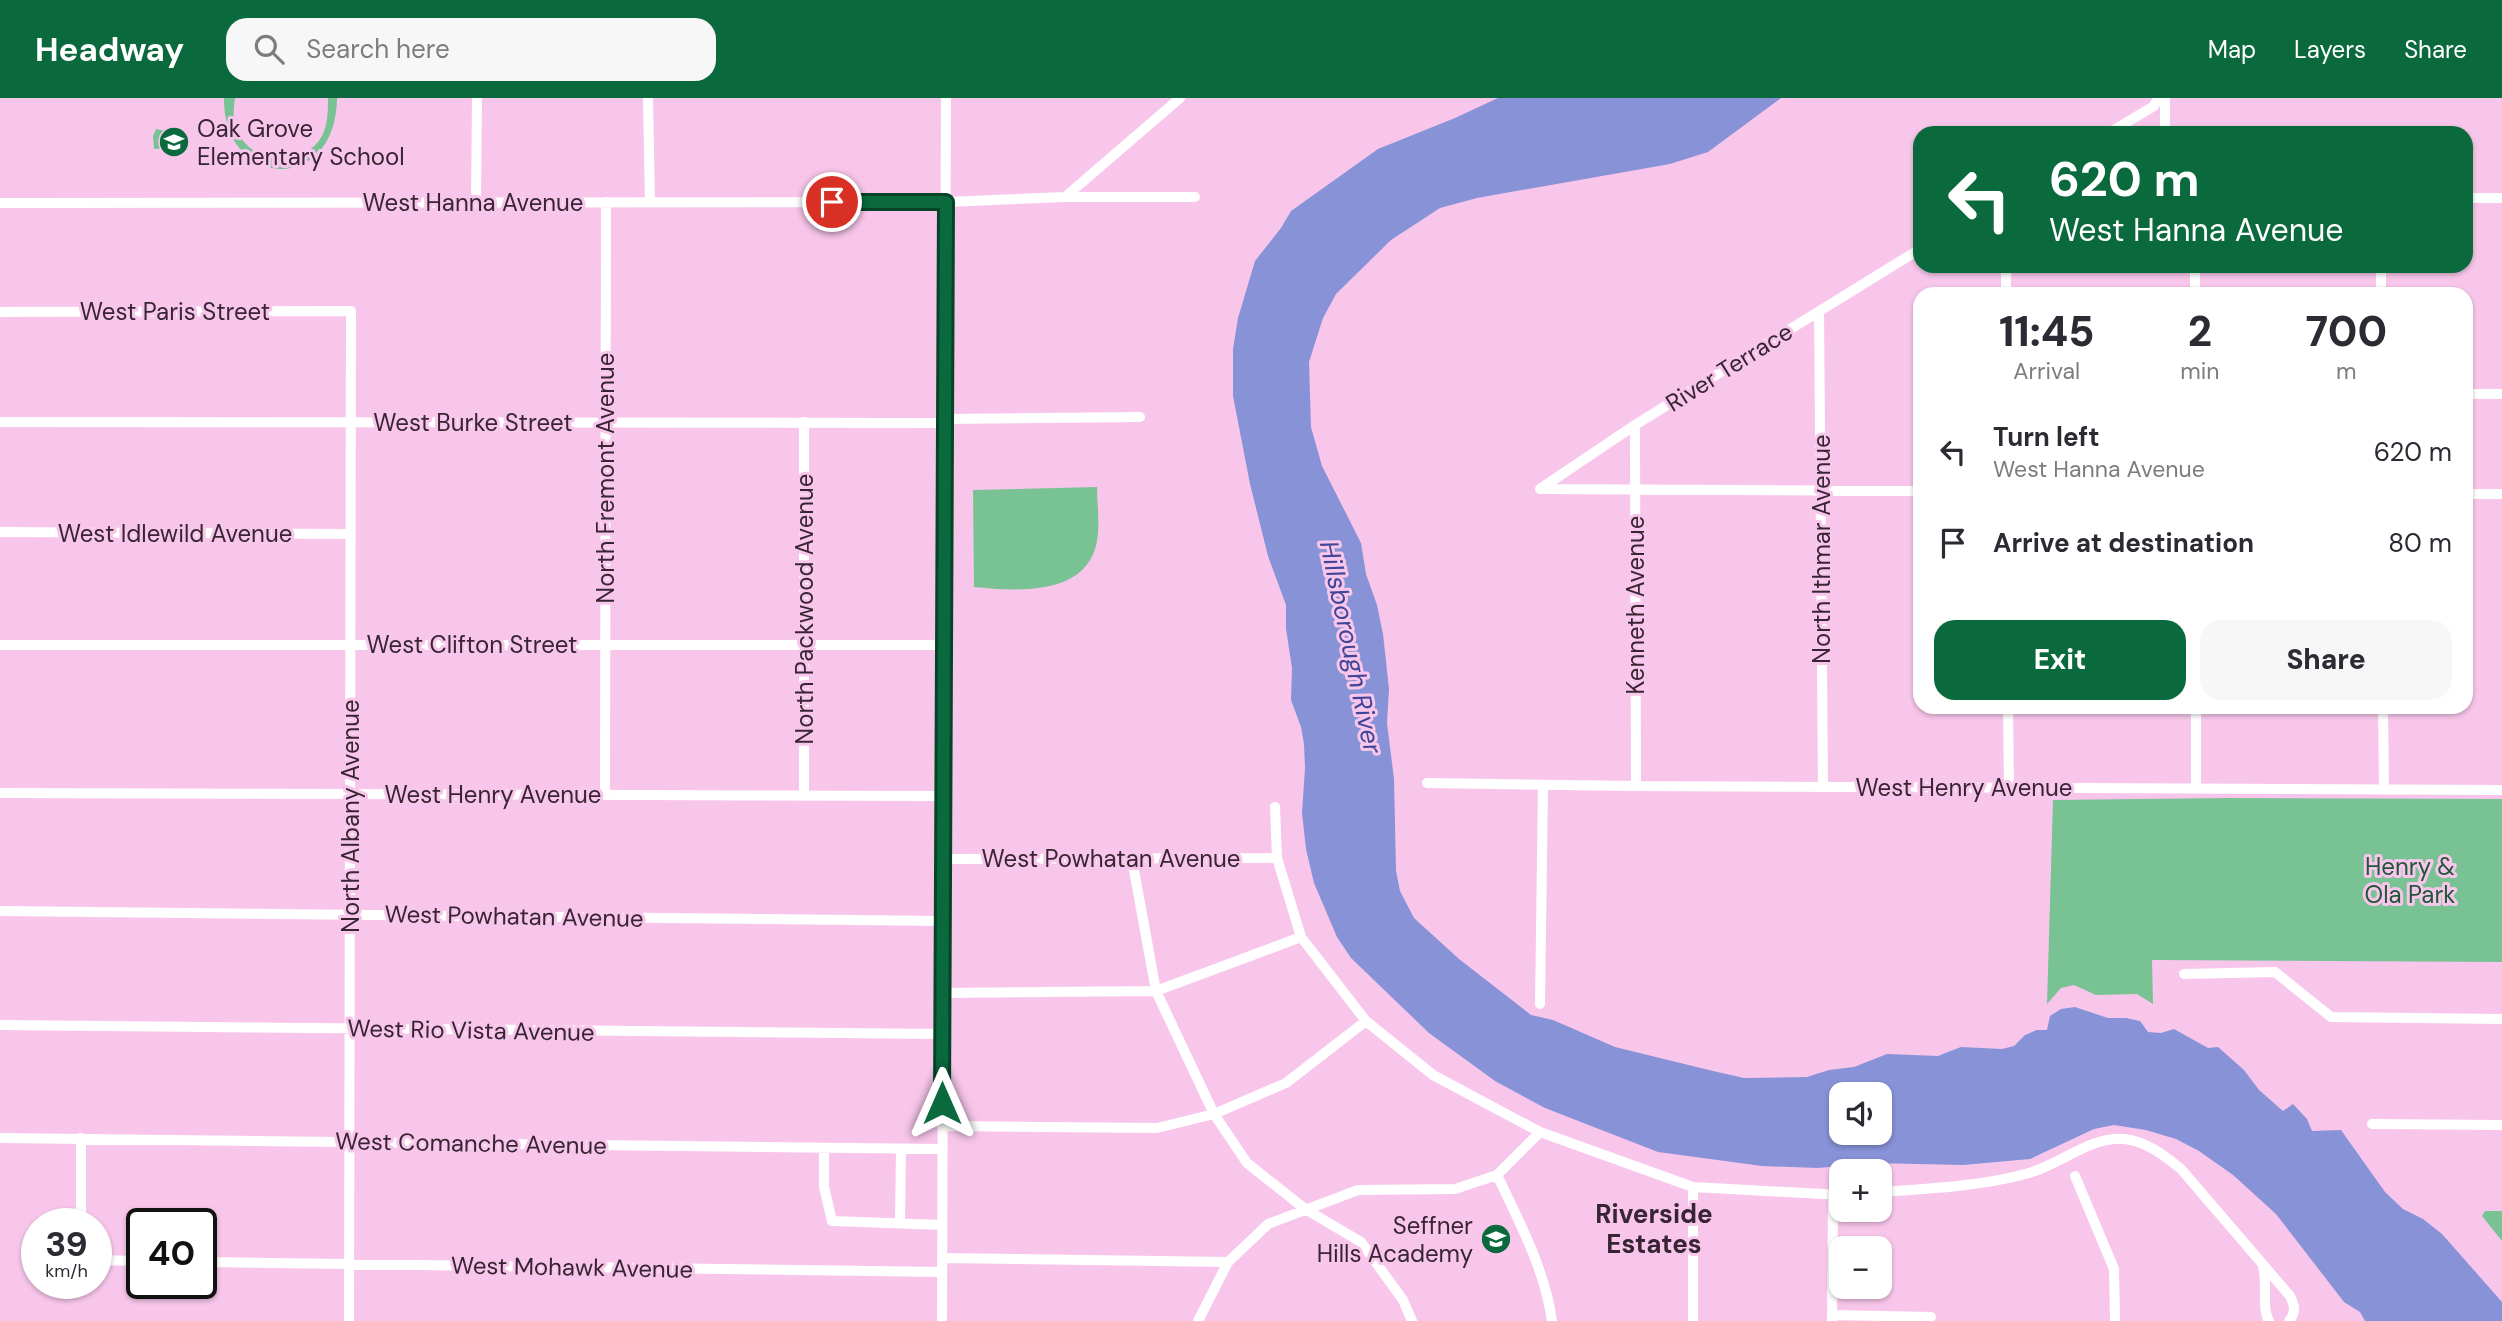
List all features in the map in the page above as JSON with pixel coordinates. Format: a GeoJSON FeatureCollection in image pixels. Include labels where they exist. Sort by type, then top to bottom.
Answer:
{"type":"FeatureCollection","features":[{"type":"Feature","properties":{"kind":"street"},"geometry":{"type":"LineString","coordinates":[[477,98],[477,203]]}},
{"type":"Feature","properties":{"kind":"street"},"geometry":{"type":"LineString","coordinates":[[648,98],[650,202]]}},
{"type":"Feature","properties":{"kind":"street"},"geometry":{"type":"LineString","coordinates":[[942,1321],[946,98]]}},
{"type":"Feature","properties":{"kind":"street"},"geometry":{"type":"LineString","coordinates":[[1065,197],[1180,98]]}},
{"type":"Feature","properties":{"kind":"street"},"geometry":{"type":"LineString","coordinates":[[2121,126],[2154,106],[2158,98]]}},
{"type":"Feature","properties":{"kind":"street"},"geometry":{"type":"LineString","coordinates":[[2165,98],[2165,126]]}},
{"type":"Feature","properties":{"kind":"street"},"geometry":{"type":"LineString","coordinates":[[1065,197],[1195,197]]}},
{"type":"Feature","properties":{"kind":"street","name":"West Hanna Avenue"},"geometry":{"type":"LineString","coordinates":[[0,203],[946,202],[1065,197]]}},
{"type":"Feature","properties":{"kind":"street"},"geometry":{"type":"LineString","coordinates":[[2473,198],[2502,198]]}},
{"type":"Feature","properties":{"kind":"street","name":"North Fremont Avenue"},"geometry":{"type":"LineString","coordinates":[[606,202],[606,795]]}},
{"type":"Feature","properties":{"kind":"street","name":"River Terrace"},"geometry":{"type":"LineString","coordinates":[[1634,490],[1540,489],[1635,425],[1913,253]]}},
{"type":"Feature","properties":{"kind":"street","name":"West Paris Street"},"geometry":{"type":"LineString","coordinates":[[0,312],[351,311]]}},
{"type":"Feature","properties":{"kind":"street","name":"North Albany Avenue"},"geometry":{"type":"LineString","coordinates":[[349,1321],[351,311]]}},
{"type":"Feature","properties":{"kind":"street","name":"North Ithmar Avenue"},"geometry":{"type":"LineString","coordinates":[[1819,311],[1823,787]]}},
{"type":"Feature","properties":{"kind":"street"},"geometry":{"type":"LineString","coordinates":[[2473,394],[2502,394]]}},
{"type":"Feature","properties":{"kind":"street","name":"West Burke Street"},"geometry":{"type":"LineString","coordinates":[[0,422],[937,423],[945,419],[1140,417]]}},
{"type":"Feature","properties":{"kind":"street","name":"North Packwood Avenue"},"geometry":{"type":"LineString","coordinates":[[804,422],[804,796]]}},
{"type":"Feature","properties":{"kind":"street","name":"Kenneth Avenue"},"geometry":{"type":"LineString","coordinates":[[1635,425],[1636,786]]}},
{"type":"Feature","properties":{"kind":"street"},"geometry":{"type":"LineString","coordinates":[[1634,490],[1913,491]]}},
{"type":"Feature","properties":{"kind":"street"},"geometry":{"type":"LineString","coordinates":[[2473,494],[2502,494]]}},
{"type":"Feature","properties":{"kind":"street","name":"West Idlewild Avenue"},"geometry":{"type":"LineString","coordinates":[[0,532],[350,534]]}},
{"type":"Feature","properties":{"kind":"street","name":"West Clifton Street"},"geometry":{"type":"LineString","coordinates":[[0,645],[945,645]]}},
{"type":"Feature","properties":{"kind":"street"},"geometry":{"type":"LineString","coordinates":[[2008,714],[2009,787]]}},
{"type":"Feature","properties":{"kind":"street"},"geometry":{"type":"LineString","coordinates":[[2196,714],[2196,787]]}},
{"type":"Feature","properties":{"kind":"street"},"geometry":{"type":"LineString","coordinates":[[2384,714],[2384,789]]}},
{"type":"Feature","properties":{"kind":"street","name":"West Henry Avenue"},"geometry":{"type":"LineString","coordinates":[[1427,783],[2502,790]]}},
{"type":"Feature","properties":{"kind":"street"},"geometry":{"type":"LineString","coordinates":[[1540,1004],[1543,785]]}},
{"type":"Feature","properties":{"kind":"street","name":"West Henry Avenue"},"geometry":{"type":"LineString","coordinates":[[0,793],[944,796]]}},
{"type":"Feature","properties":{"kind":"street"},"geometry":{"type":"LineString","coordinates":[[1275,807],[1277,858],[1301,937],[1366,1021],[1433,1075],[1540,1132],[1693,1187],[1829,1196]]}},
{"type":"Feature","properties":{"kind":"street","name":"West Powhatan Avenue"},"geometry":{"type":"LineString","coordinates":[[944,859],[1277,858]]}},
{"type":"Feature","properties":{"kind":"street"},"geometry":{"type":"LineString","coordinates":[[1132,859],[1156,991],[1214,1114],[1247,1163],[1305,1209],[1361,1242],[1403,1300],[1412,1321]]}},
{"type":"Feature","properties":{"kind":"street","name":"West Powhatan Avenue"},"geometry":{"type":"LineString","coordinates":[[0,911],[943,921]]}},
{"type":"Feature","properties":{"kind":"street"},"geometry":{"type":"LineString","coordinates":[[942,993],[1156,991],[1301,937]]}},
{"type":"Feature","properties":{"kind":"street"},"geometry":{"type":"LineString","coordinates":[[2184,974],[2275,972],[2331,1017],[2502,1019]]}},
{"type":"Feature","properties":{"kind":"street"},"geometry":{"type":"LineString","coordinates":[[942,1126],[1157,1128],[1214,1114],[1286,1083],[1366,1021]]}},
{"type":"Feature","properties":{"kind":"street","name":"West Rio Vista Avenue"},"geometry":{"type":"LineString","coordinates":[[0,1025],[942,1034]]}},
{"type":"Feature","properties":{"kind":"street"},"geometry":{"type":"LineString","coordinates":[[2372,1124],[2502,1125]]}},
{"type":"Feature","properties":{"kind":"street"},"geometry":{"type":"LineString","coordinates":[[1198,1321],[1228,1262],[1268,1224],[1358,1190],[1455,1189],[1497,1175],[1540,1132]]}},
{"type":"Feature","properties":{"kind":"street","name":"West Comanche Avenue"},"geometry":{"type":"LineString","coordinates":[[0,1138],[943,1149]]}},
{"type":"Feature","properties":{"kind":"street"},"geometry":{"type":"LineString","coordinates":[[81,1138],[81,1208]]}},
{"type":"Feature","properties":{"kind":"street"},"geometry":{"type":"LineString","coordinates":[[1892,1191],[1962,1185],[2030,1173],[2103,1141],[2124,1139],[2145,1144],[2164,1154],[2181,1169],[2290,1296],[2295,1305],[2294,1315],[2289,1321]]}},
{"type":"Feature","properties":{"kind":"street"},"geometry":{"type":"LineString","coordinates":[[824,1148],[824,1186],[832,1222],[942,1224]]}},
{"type":"Feature","properties":{"kind":"street"},"geometry":{"type":"LineString","coordinates":[[900,1223],[901,1149]]}},
{"type":"Feature","properties":{"kind":"street"},"geometry":{"type":"LineString","coordinates":[[1497,1175],[1530,1247],[1552,1321]]}},
{"type":"Feature","properties":{"kind":"street"},"geometry":{"type":"LineString","coordinates":[[2075,1176],[2114,1269],[2115,1321]]}},
{"type":"Feature","properties":{"kind":"street"},"geometry":{"type":"LineString","coordinates":[[1693,1187],[1693,1321]]}},
{"type":"Feature","properties":{"kind":"street"},"geometry":{"type":"LineString","coordinates":[[1836,1222],[1832,1318],[1931,1317]]}},
{"type":"Feature","properties":{"kind":"street"},"geometry":{"type":"LineString","coordinates":[[942,1258],[1228,1262]]}},
{"type":"Feature","properties":{"kind":"street","name":"West Mohawk Avenue"},"geometry":{"type":"LineString","coordinates":[[217,1262],[942,1272]]}},
{"type":"Feature","properties":{"kind":"street"},"geometry":{"type":"LineString","coordinates":[[2263,1266],[2267,1291],[2266,1315],[2269,1321]]}},
{"type":"Feature","properties":{"kind":"green space"},"geometry":{"type":"Polygon","coordinates":[[[224,98],[235,98],[234,120],[239,135],[248,146],[259,154],[287,159],[312,148],[322,136],[328,113],[328,98],[337,98],[332,130],[319,152],[301,165],[280,169],[259,164],[241,150],[229,128],[224,98]]]}},
{"type":"Feature","properties":{"kind":"green space"},"geometry":{"type":"Polygon","coordinates":[[[156,129],[175,133],[172,148],[154,149],[153,136],[156,129]]]}},
{"type":"Feature","properties":{"kind":"green space"},"geometry":{"type":"Polygon","coordinates":[[[1097,487],[1097,541],[1091,559],[1079,572],[1048,587],[974,587],[973,490],[1097,487]]]}},
{"type":"Feature","properties":{"kind":"green space","name":"Henry & Ola Park"},"geometry":{"type":"Polygon","coordinates":[[[2502,799],[2502,962],[2152,960],[2153,1004],[2137,994],[2096,995],[2074,985],[2061,988],[2047,1004],[2053,800],[2502,799]]]}},
{"type":"Feature","properties":{"kind":"green space"},"geometry":{"type":"Polygon","coordinates":[[[2485,1211],[2502,1211],[2502,1241],[2482,1216],[2485,1211]]]}},
{"type":"Feature","properties":{"kind":"water","name":"Hillsborough River"},"geometry":{"type":"Polygon","coordinates":[[[1498,98],[1781,98],[1708,152],[1670,164],[1477,198],[1440,208],[1391,240],[1336,294],[1323,318],[1309,362],[1311,427],[1322,466],[1361,543],[1366,574],[1377,605],[1389,689],[1387,723],[1394,779],[1396,871],[1400,891],[1414,918],[1459,959],[1531,1015],[1553,1020],[1615,1047],[1744,1078],[1807,1077],[1829,1070],[1854,1067],[1887,1054],[1938,1056],[1961,1047],[2002,1049],[2014,1046],[2025,1035],[2037,1030],[2047,1030],[2050,1016],[2061,1009],[2075,1007],[2108,1018],[2140,1021],[2148,1032],[2161,1033],[2174,1029],[2208,1048],[2218,1047],[2283,1111],[2293,1104],[2307,1119],[2312,1131],[2341,1130],[2385,1192],[2403,1209],[2423,1219],[2442,1234],[2502,1302],[2502,1321],[2365,1321],[2360,1312],[2344,1302],[2276,1214],[2233,1175],[2199,1151],[2176,1139],[2146,1130],[2114,1125],[2094,1129],[2030,1159],[1963,1165],[1892,1163],[1892,1159],[1829,1159],[1829,1167],[1762,1166],[1658,1152],[1545,1108],[1495,1081],[1429,1033],[1351,958],[1337,937],[1314,883],[1306,849],[1302,813],[1304,744],[1291,700],[1292,668],[1286,629],[1286,605],[1268,556],[1250,484],[1233,396],[1233,349],[1238,318],[1255,261],[1291,211],[1378,149],[1498,98]]]}},
{"type":"Feature","properties":{"kind":"place","name":"Oak Grove Elementary School"},"geometry":{"type":"Point","coordinates":[174,142]}},
{"type":"Feature","properties":{"kind":"place","name":"Seffner Hills Academy"},"geometry":{"type":"Point","coordinates":[1496,1239]}},
{"type":"Feature","properties":{"kind":"district","name":"Riverside Estates"},"geometry":{"type":"Point","coordinates":[1654,1229]}},
{"type":"Feature","properties":{"kind":"route"},"geometry":{"type":"LineString","coordinates":[[832,202],[946,202],[942,1103]]}}]}
